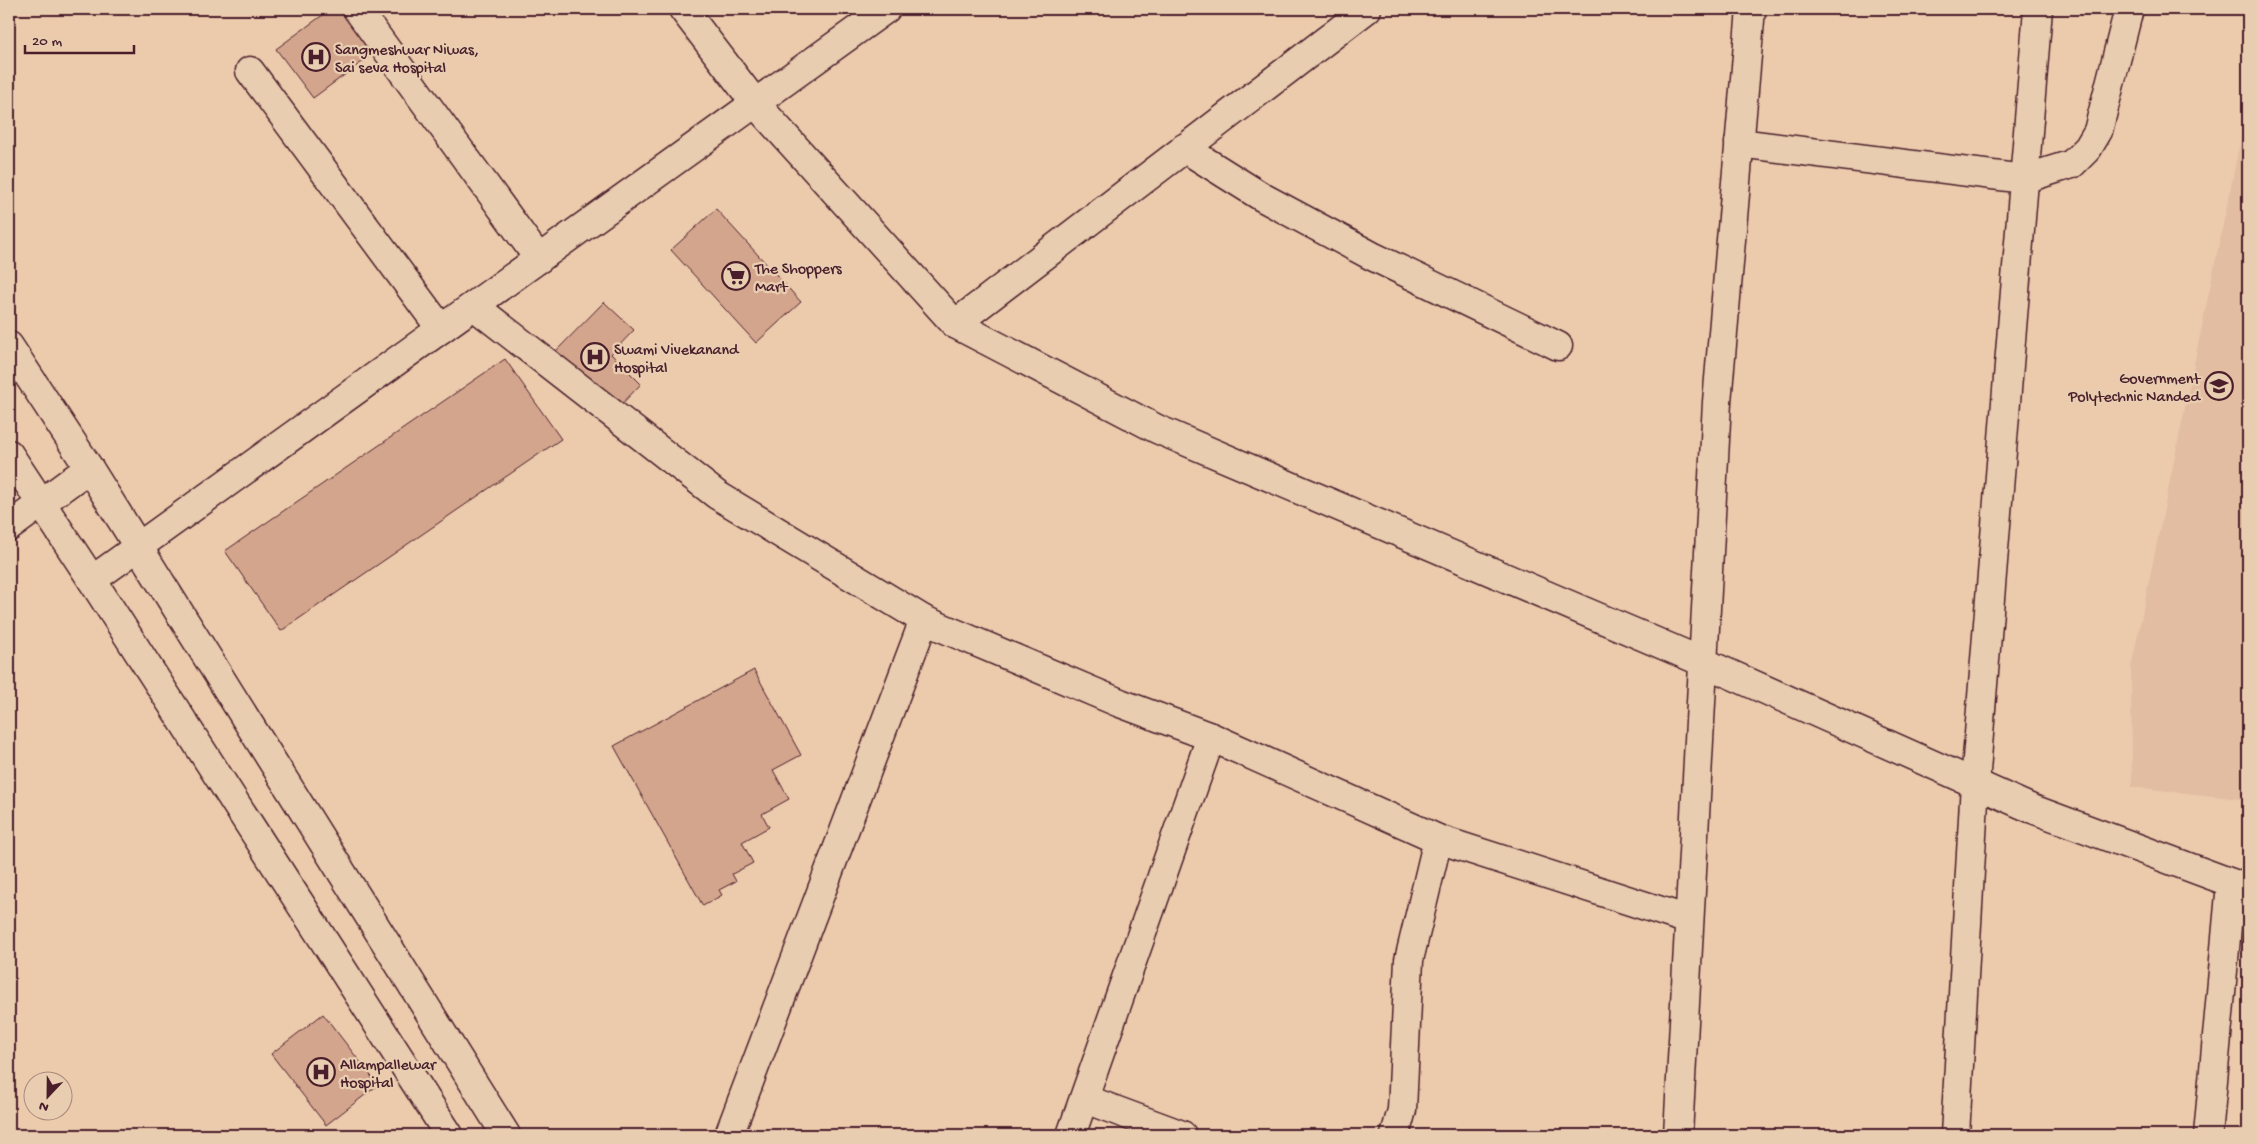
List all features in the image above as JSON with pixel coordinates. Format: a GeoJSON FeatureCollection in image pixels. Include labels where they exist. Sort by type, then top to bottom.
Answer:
{"type":"FeatureCollection","features":[{"type":"Feature","properties":{"kind":"street"},"geometry":{"type":"LineString","coordinates":[[357,9],[539,259]]}},
{"type":"Feature","properties":{"kind":"street"},"geometry":{"type":"LineString","coordinates":[[683,9],[755,103],[954,324],[1157,429],[1703,662],[2030,808],[2240,886],[2208,1135]]}},
{"type":"Feature","properties":{"kind":"street"},"geometry":{"type":"LineString","coordinates":[[92,580],[886,9]]}},
{"type":"Feature","properties":{"kind":"street"},"geometry":{"type":"LineString","coordinates":[[954,324],[1367,9]]}},
{"type":"Feature","properties":{"kind":"street"},"geometry":{"type":"LineString","coordinates":[[1678,1135],[1717,402],[1751,9]]}},
{"type":"Feature","properties":{"kind":"street"},"geometry":{"type":"LineString","coordinates":[[1956,1135],[1975,783],[2038,9]]}},
{"type":"Feature","properties":{"kind":"street"},"geometry":{"type":"LineString","coordinates":[[1739,143],[2024,179],[2072,164],[2088,148],[2098,131],[2129,9]]}},
{"type":"Feature","properties":{"kind":"street"},"geometry":{"type":"LineString","coordinates":[[250,70],[441,329]]}},
{"type":"Feature","properties":{"kind":"street"},"geometry":{"type":"LineString","coordinates":[[1184,148],[1262,198],[1372,256],[1558,346]]}},
{"type":"Feature","properties":{"kind":"street"},"geometry":{"type":"LineString","coordinates":[[474,306],[717,495],[924,620],[1120,703],[1211,737],[1438,839],[1689,920]]}},
{"type":"Feature","properties":{"kind":"street"},"geometry":{"type":"LineString","coordinates":[[9,346],[89,468],[506,1135]]}},
{"type":"Feature","properties":{"kind":"street"},"geometry":{"type":"LineString","coordinates":[[9,454],[448,1135]]}},
{"type":"Feature","properties":{"kind":"street"},"geometry":{"type":"LineString","coordinates":[[9,527],[89,468]]}},
{"type":"Feature","properties":{"kind":"street"},"geometry":{"type":"LineString","coordinates":[[729,1135],[924,620]]}},
{"type":"Feature","properties":{"kind":"street"},"geometry":{"type":"LineString","coordinates":[[1071,1135],[1211,737]]}},
{"type":"Feature","properties":{"kind":"street"},"geometry":{"type":"LineString","coordinates":[[1395,1135],[1402,1110],[1409,960],[1438,839]]}},
{"type":"Feature","properties":{"kind":"street"},"geometry":{"type":"LineString","coordinates":[[1085,1098],[1182,1135]]}},
{"type":"Feature","properties":{"kind":"shaded area","name":"Government Polytechnic Nanded"},"geometry":{"type":"Polygon","coordinates":[[[2248,104],[2248,800],[2132,787],[2131,668],[2248,104]]]}},
{"type":"Feature","properties":{"kind":"building"},"geometry":{"type":"Polygon","coordinates":[[[331,9],[340,9],[373,54],[313,98],[276,49],[331,9]]]}},
{"type":"Feature","properties":{"kind":"building","name":"The Shoppers Mart"},"geometry":{"type":"Polygon","coordinates":[[[716,209],[801,302],[756,343],[671,250],[716,209]]]}},
{"type":"Feature","properties":{"kind":"building"},"geometry":{"type":"Polygon","coordinates":[[[604,302],[634,330],[611,354],[641,384],[616,410],[556,351],[604,302]]]}},
{"type":"Feature","properties":{"kind":"building"},"geometry":{"type":"Polygon","coordinates":[[[505,359],[561,439],[281,631],[225,551],[505,359]]]}},
{"type":"Feature","properties":{"kind":"building"},"geometry":{"type":"Polygon","coordinates":[[[754,670],[801,755],[773,770],[789,799],[762,814],[769,827],[742,842],[753,863],[732,874],[736,881],[719,890],[722,895],[703,906],[614,746],[754,670]]]}},
{"type":"Feature","properties":{"kind":"building"},"geometry":{"type":"Polygon","coordinates":[[[323,1014],[378,1085],[326,1125],[271,1054],[323,1014]]]}},
{"type":"Feature","properties":{"kind":"place","name":"Sangmeshwar Niwas, Sai seva Hospital"},"geometry":{"type":"Point","coordinates":[316,57]}},
{"type":"Feature","properties":{"kind":"place","name":"The Shoppers Mart"},"geometry":{"type":"Point","coordinates":[736,276]}},
{"type":"Feature","properties":{"kind":"place","name":"Swami Vivekanand Hospital"},"geometry":{"type":"Point","coordinates":[595,357]}},
{"type":"Feature","properties":{"kind":"place","name":"Government Polytechnic Nanded"},"geometry":{"type":"Point","coordinates":[2219,386]}},
{"type":"Feature","properties":{"kind":"place","name":"Allampallewar Hospital"},"geometry":{"type":"Point","coordinates":[321,1072]}}]}
